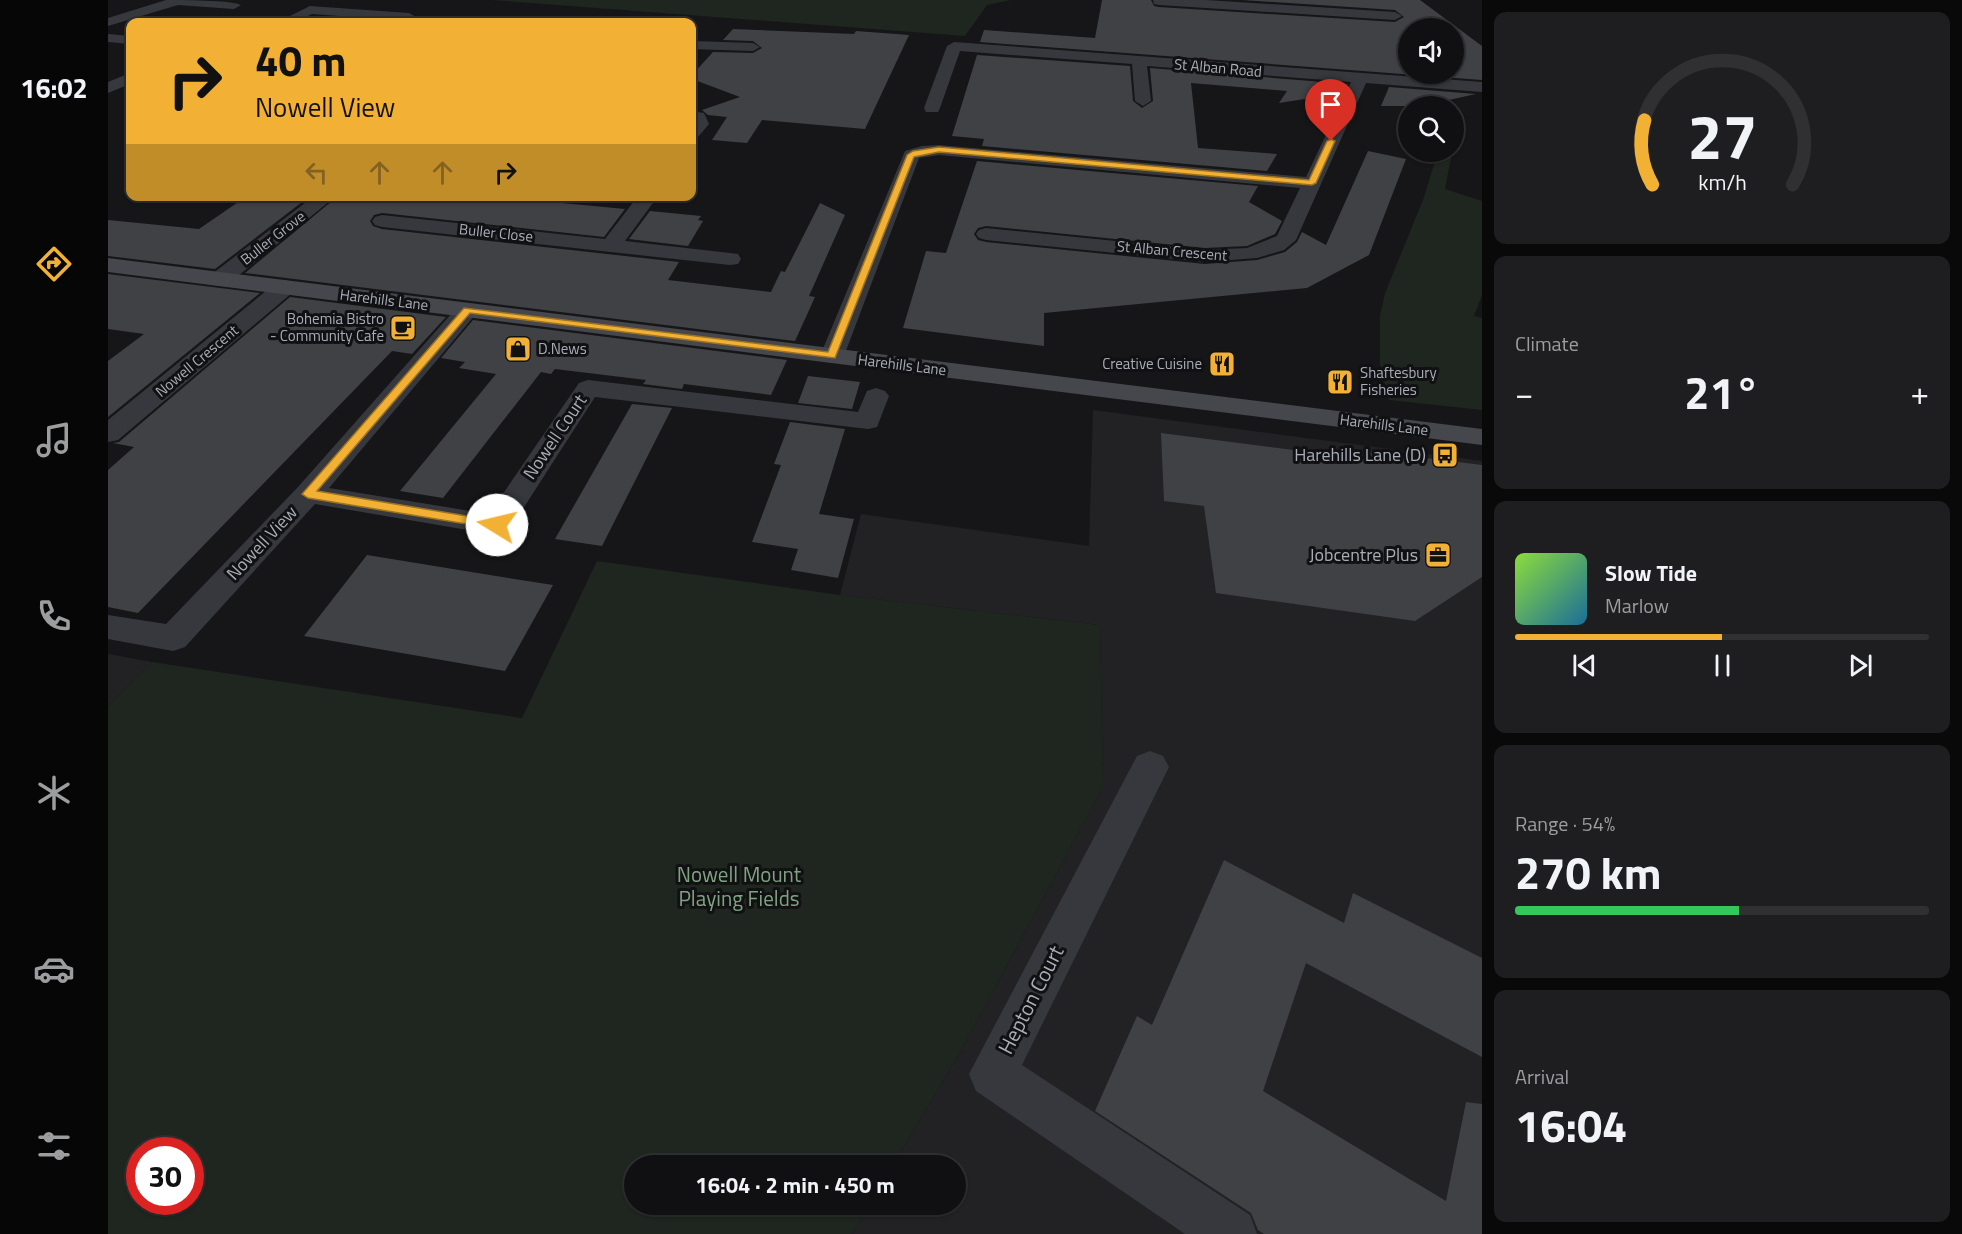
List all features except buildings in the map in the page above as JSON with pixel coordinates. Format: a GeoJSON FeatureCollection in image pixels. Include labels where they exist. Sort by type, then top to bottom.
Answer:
{"type":"FeatureCollection","features":[{"type":"Feature","properties":{"kind":"main road","name":"Harehills Lane"},"geometry":{"type":"LineString","coordinates":[[109,266],[1482,437]]}},
{"type":"Feature","properties":{"kind":"street"},"geometry":{"type":"LineString","coordinates":[[1159,1],[1399,19],[1375,0]]}},
{"type":"Feature","properties":{"kind":"street"},"geometry":{"type":"LineString","coordinates":[[108,22],[179,1],[234,5]]}},
{"type":"Feature","properties":{"kind":"street"},"geometry":{"type":"LineString","coordinates":[[408,18],[422,8]]}},
{"type":"Feature","properties":{"kind":"street"},"geometry":{"type":"LineString","coordinates":[[293,18],[310,10],[386,18]]}},
{"type":"Feature","properties":{"kind":"street"},"geometry":{"type":"LineString","coordinates":[[108,38],[126,40]]}},
{"type":"Feature","properties":{"kind":"street"},"geometry":{"type":"LineString","coordinates":[[696,45],[753,48]]}},
{"type":"Feature","properties":{"kind":"street","name":"St Alban Road"},"geometry":{"type":"LineString","coordinates":[[932,108],[954,46],[1479,87]]}},
{"type":"Feature","properties":{"kind":"street"},"geometry":{"type":"LineString","coordinates":[[1139,61],[1143,101]]}},
{"type":"Feature","properties":{"kind":"street"},"geometry":{"type":"LineString","coordinates":[[1464,75],[1479,87]]}},
{"type":"Feature","properties":{"kind":"street","name":"St Alban Crescent"},"geometry":{"type":"LineString","coordinates":[[986,234],[1205,256],[1255,254],[1274,248],[1286,240],[1360,79]]}},
{"type":"Feature","properties":{"kind":"street"},"geometry":{"type":"LineString","coordinates":[[108,88],[126,80]]}},
{"type":"Feature","properties":{"kind":"street"},"geometry":{"type":"LineString","coordinates":[[696,122],[711,115],[715,110]]}},
{"type":"Feature","properties":{"kind":"street"},"geometry":{"type":"LineString","coordinates":[[832,356],[911,155],[922,151],[939,150],[1312,183]]}},
{"type":"Feature","properties":{"kind":"street","name":"Buller Grove"},"geometry":{"type":"LineString","coordinates":[[220,279],[321,201]]}},
{"type":"Feature","properties":{"kind":"street"},"geometry":{"type":"LineString","coordinates":[[610,246],[645,201]]}},
{"type":"Feature","properties":{"kind":"street","name":"Buller Close"},"geometry":{"type":"LineString","coordinates":[[382,220],[730,259]]}},
{"type":"Feature","properties":{"kind":"street","name":"Nowell Crescent"},"geometry":{"type":"LineString","coordinates":[[108,434],[285,287]]}},
{"type":"Feature","properties":{"kind":"street","name":"Nowell View"},"geometry":{"type":"LineString","coordinates":[[108,627],[173,638],[308,494],[467,310]]}},
{"type":"Feature","properties":{"kind":"street","name":"Nowell Court"},"geometry":{"type":"LineString","coordinates":[[308,494],[497,525],[588,388],[868,422],[876,396]]}},
{"type":"Feature","properties":{"kind":"street","name":"Hepton Court"},"geometry":{"type":"LineString","coordinates":[[1150,767],[993,1074],[1230,1234]]}},
{"type":"Feature","properties":{"kind":"shaded area"},"geometry":{"type":"Polygon","coordinates":[[[1093,410],[1482,461],[1482,1234],[852,1234],[864,1215],[966,1215],[966,1155],[899,1155],[963,1047],[1103,787],[1100,625],[840,595],[861,514],[1089,546],[1093,410]]]}},
{"type":"Feature","properties":{"kind":"shaded area"},"geometry":{"type":"Polygon","coordinates":[[[108,654],[152,662],[108,707],[108,654]]]}},
{"type":"Feature","properties":{"kind":"green space"},"geometry":{"type":"Polygon","coordinates":[[[492,0],[1011,0],[987,5],[965,36],[492,0]]]}},
{"type":"Feature","properties":{"kind":"green space"},"geometry":{"type":"Polygon","coordinates":[[[1435,162],[1450,162],[1445,189],[1482,201],[1482,295],[1474,316],[1482,318],[1482,410],[1389,400],[1380,364],[1380,316],[1385,293],[1423,200],[1435,162]]]}},
{"type":"Feature","properties":{"kind":"green space","name":"Nowell Mount Playing Fields"},"geometry":{"type":"Polygon","coordinates":[[[597,561],[840,595],[1100,625],[1103,787],[963,1047],[899,1155],[624,1155],[624,1215],[864,1215],[852,1234],[108,1234],[108,707],[152,662],[522,718],[597,561]]]}},
{"type":"Feature","properties":{"kind":"place","name":"Bohemia Bistro - Community Cafe"},"geometry":{"type":"Point","coordinates":[403,328]}},
{"type":"Feature","properties":{"kind":"place","name":"D.News"},"geometry":{"type":"Point","coordinates":[518,349]}},
{"type":"Feature","properties":{"kind":"place","name":"Creative Cuisine"},"geometry":{"type":"Point","coordinates":[1222,364]}},
{"type":"Feature","properties":{"kind":"place","name":"Shaftesbury Fisheries"},"geometry":{"type":"Point","coordinates":[1340,382]}},
{"type":"Feature","properties":{"kind":"place","name":"Harehills Lane (D)"},"geometry":{"type":"Point","coordinates":[1445,455]}},
{"type":"Feature","properties":{"kind":"place","name":"Jobcentre Plus"},"geometry":{"type":"Point","coordinates":[1438,555]}},
{"type":"Feature","properties":{"kind":"route"},"geometry":{"type":"LineString","coordinates":[[497,525],[308,494],[467,310],[832,356],[911,155],[922,151],[939,150],[1312,183],[1331,141]]}}]}
